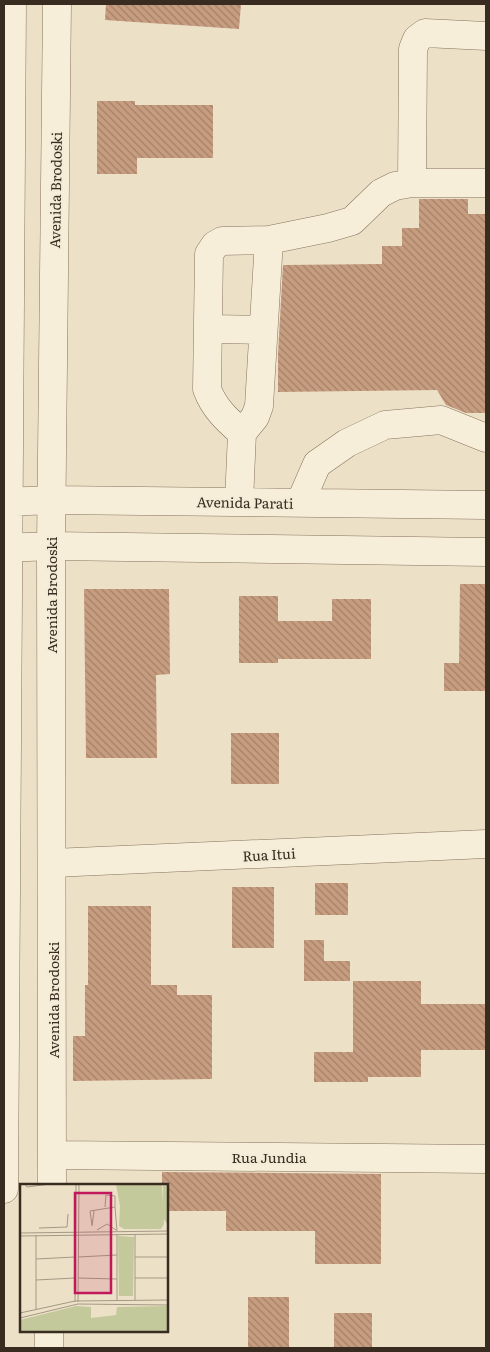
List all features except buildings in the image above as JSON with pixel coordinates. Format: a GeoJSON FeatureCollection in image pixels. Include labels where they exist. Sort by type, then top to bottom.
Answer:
{"type":"FeatureCollection","features":[{"type":"Feature","properties":{"kind":"street"},"geometry":{"type":"LineString","coordinates":[[4,1189],[6,548],[12,4]]}},
{"type":"Feature","properties":{"kind":"street","name":"Avenida Brodoski"},"geometry":{"type":"LineString","coordinates":[[52,1184],[51,546],[57,4]]}},
{"type":"Feature","properties":{"kind":"street"},"geometry":{"type":"LineString","coordinates":[[412,183],[412,49],[416,39],[425,33],[486,36]]}},
{"type":"Feature","properties":{"kind":"street"},"geometry":{"type":"LineString","coordinates":[[242,433],[211,401],[207,389],[210,254],[215,245],[222,241],[269,240],[352,221],[381,193],[395,186],[412,183],[486,183]]}},
{"type":"Feature","properties":{"kind":"street"},"geometry":{"type":"LineString","coordinates":[[239,502],[242,433],[255,417],[258,406],[269,240]]}},
{"type":"Feature","properties":{"kind":"street"},"geometry":{"type":"LineString","coordinates":[[209,329],[263,330]]}},
{"type":"Feature","properties":{"kind":"street"},"geometry":{"type":"LineString","coordinates":[[300,503],[317,464],[347,443],[385,425],[441,420],[486,438]]}},
{"type":"Feature","properties":{"kind":"street","name":"Avenida Parati"},"geometry":{"type":"LineString","coordinates":[[7,502],[52,500],[486,505]]}},
{"type":"Feature","properties":{"kind":"street"},"geometry":{"type":"LineString","coordinates":[[6,548],[51,546],[486,552]]}},
{"type":"Feature","properties":{"kind":"street","name":"Rua Itui"},"geometry":{"type":"LineString","coordinates":[[53,863],[486,844]]}},
{"type":"Feature","properties":{"kind":"street","name":"Rua Jundia"},"geometry":{"type":"LineString","coordinates":[[53,1155],[486,1159]]}},
{"type":"Feature","properties":{"kind":"street"},"geometry":{"type":"LineString","coordinates":[[49,1332],[49,1348]]}}]}
